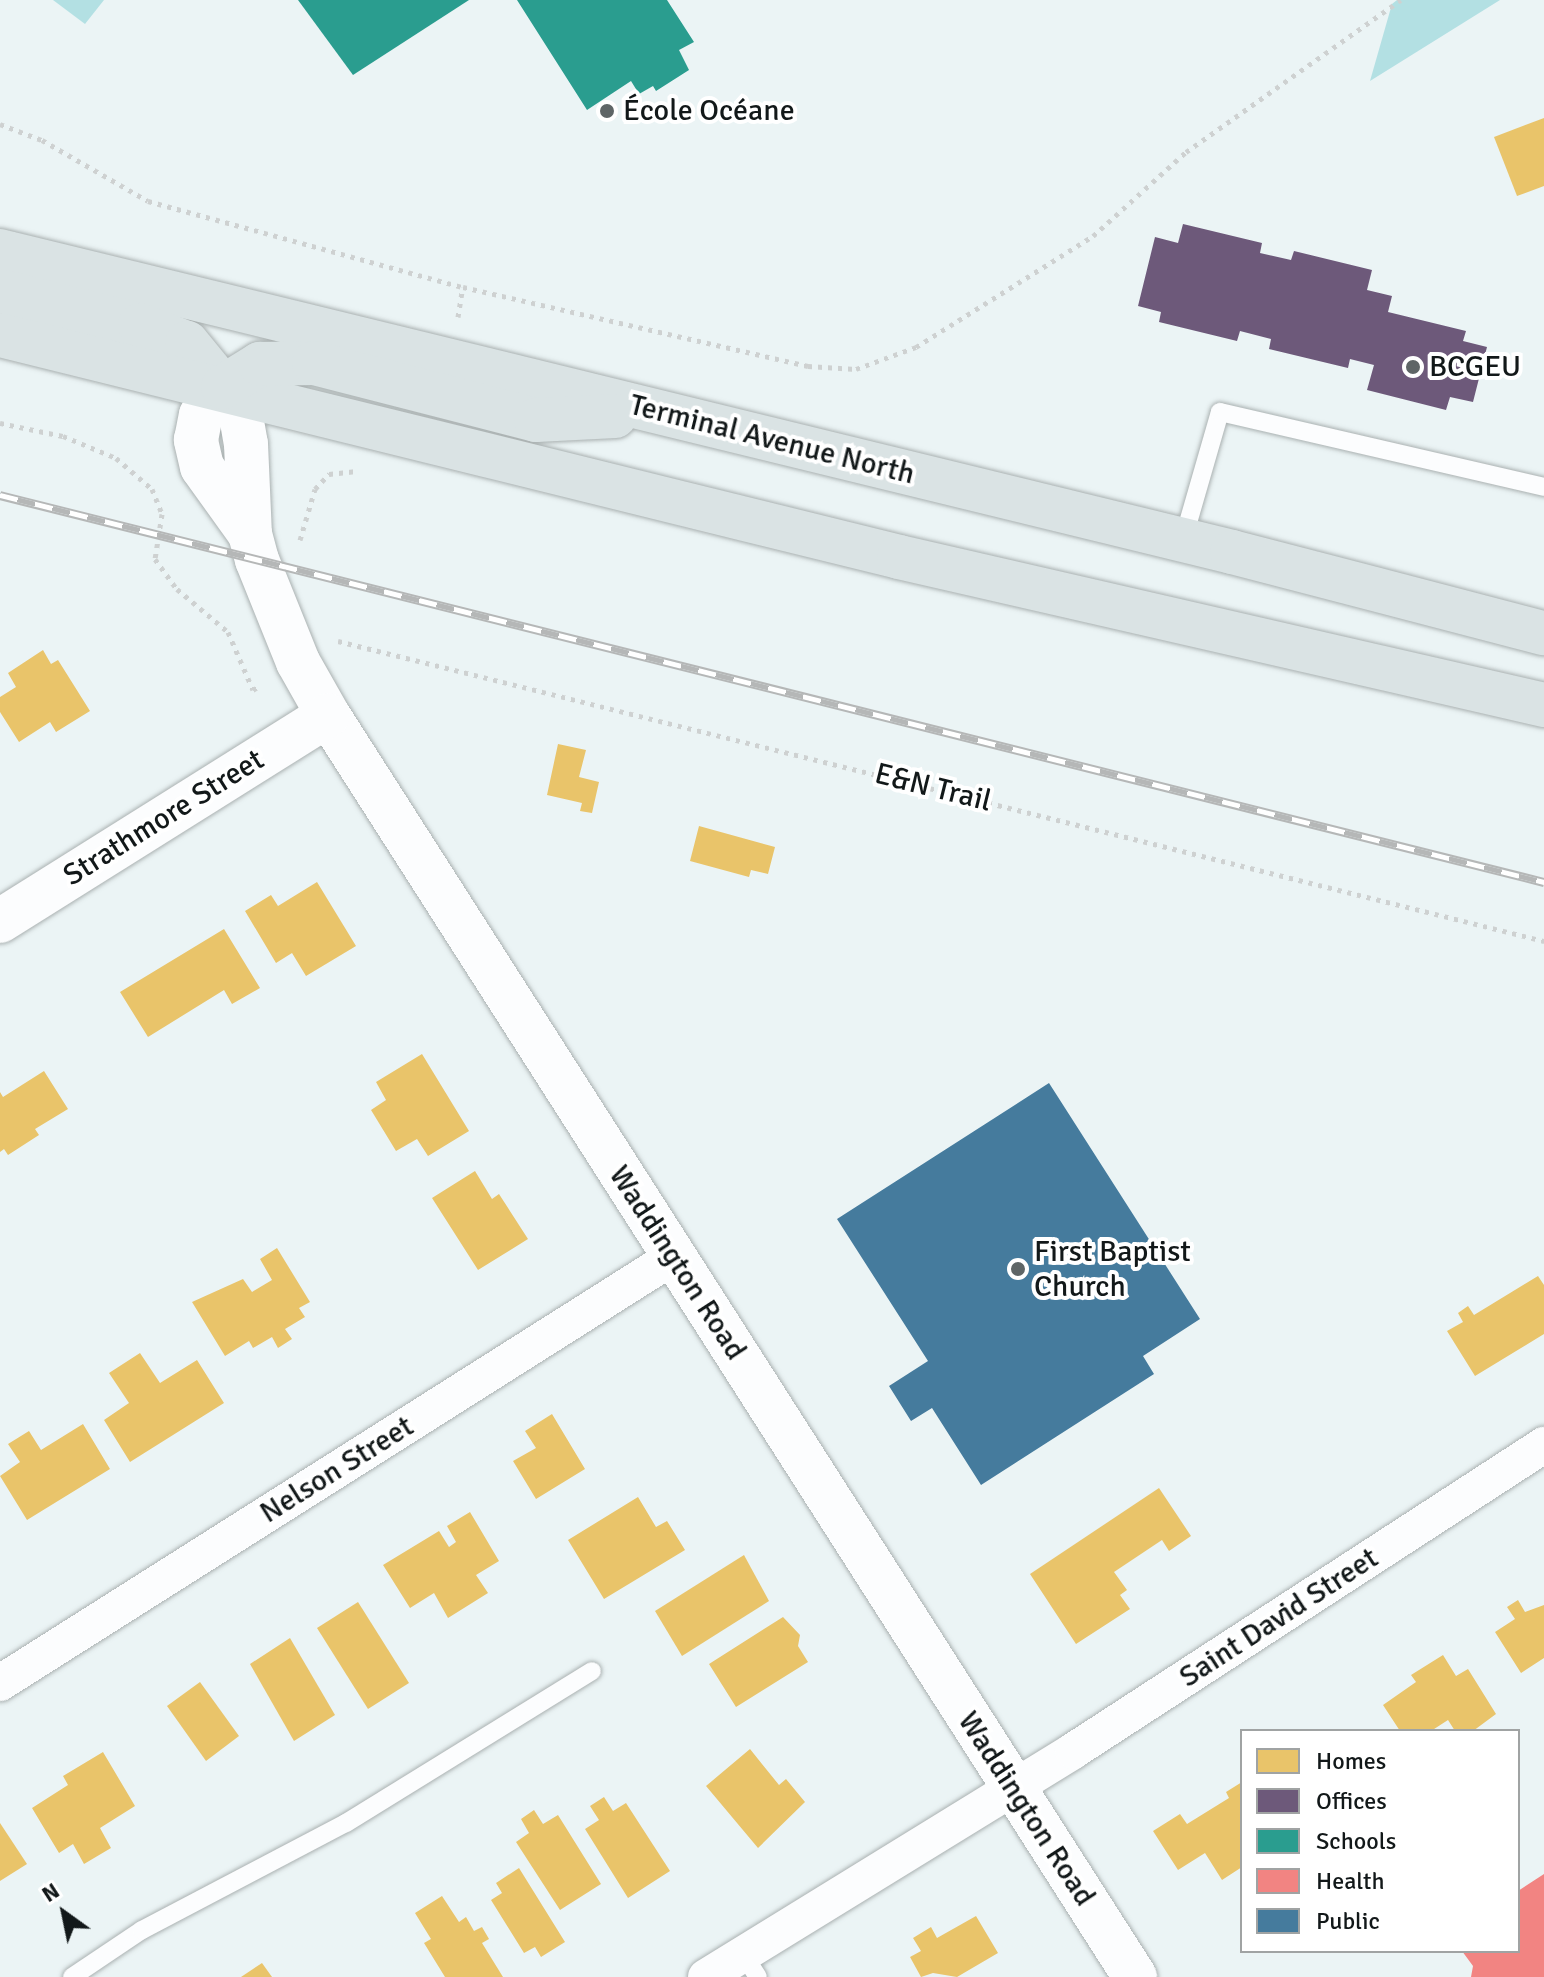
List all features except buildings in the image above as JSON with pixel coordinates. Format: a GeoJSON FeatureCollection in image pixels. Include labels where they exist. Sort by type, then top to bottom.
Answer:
{"type":"FeatureCollection","features":[{"type":"Feature","properties":{"kind":"main road","name":"Terminal Avenue North"},"geometry":{"type":"LineString","coordinates":[[0,251],[1183,540],[1544,633]]}},
{"type":"Feature","properties":{"kind":"main road"},"geometry":{"type":"LineString","coordinates":[[0,291],[140,325],[187,343],[223,387]]}},
{"type":"Feature","properties":{"kind":"main road"},"geometry":{"type":"LineString","coordinates":[[0,335],[223,387],[884,553],[1544,705]]}},
{"type":"Feature","properties":{"kind":"main road"},"geometry":{"type":"LineString","coordinates":[[223,387],[260,364],[314,363],[536,420],[661,414]]}},
{"type":"Feature","properties":{"kind":"street","name":"Waddington Road"},"geometry":{"type":"LineString","coordinates":[[223,387],[241,416],[246,444],[250,534],[298,662],[328,715],[1135,1977]]}},
{"type":"Feature","properties":{"kind":"street","name":"Strathmore Street"},"geometry":{"type":"LineString","coordinates":[[0,921],[328,715]]}},
{"type":"Feature","properties":{"kind":"street","name":"Nelson Street"},"geometry":{"type":"LineString","coordinates":[[0,1683],[673,1257]]}},
{"type":"Feature","properties":{"kind":"street","name":"Saint David Street"},"geometry":{"type":"LineString","coordinates":[[706,1977],[750,1966],[1013,1790],[1544,1445]]}},
{"type":"Feature","properties":{"kind":"lane"},"geometry":{"type":"LineString","coordinates":[[1183,540],[1220,412],[1544,487]]}},
{"type":"Feature","properties":{"kind":"lane"},"geometry":{"type":"LineString","coordinates":[[72,1977],[142,1930],[346,1823],[592,1671]]}},
{"type":"Feature","properties":{"kind":"path"},"geometry":{"type":"LineString","coordinates":[[0,124],[42,140],[148,201],[463,287],[808,366],[856,369],[916,347],[1093,236],[1186,152],[1401,0]]}},
{"type":"Feature","properties":{"kind":"path"},"geometry":{"type":"LineString","coordinates":[[456,327],[463,287]]}},
{"type":"Feature","properties":{"kind":"path"},"geometry":{"type":"LineString","coordinates":[[0,423],[63,436],[116,458],[152,489],[162,514],[155,559],[177,589],[228,632],[253,690]]}},
{"type":"Feature","properties":{"kind":"path"},"geometry":{"type":"LineString","coordinates":[[302,557],[300,541],[315,489],[329,474],[372,473]]}},
{"type":"Feature","properties":{"kind":"path","name":"E&N Trail"},"geometry":{"type":"LineString","coordinates":[[332,641],[373,647],[1544,941]]}},
{"type":"Feature","properties":{"kind":"shaded area"},"geometry":{"type":"Polygon","coordinates":[[[53,0],[104,0],[85,24],[53,0]]]}},
{"type":"Feature","properties":{"kind":"shaded area"},"geometry":{"type":"Polygon","coordinates":[[[1397,0],[1500,0],[1370,81],[1392,4],[1397,0]]]}},
{"type":"Feature","properties":{"kind":"railway"},"geometry":{"type":"LineString","coordinates":[[0,495],[1544,882]]}},
{"type":"Feature","properties":{"kind":"place","name":"École Océane"},"geometry":{"type":"Point","coordinates":[607,111]}},
{"type":"Feature","properties":{"kind":"place","name":"BCGEU"},"geometry":{"type":"Point","coordinates":[1413,367]}},
{"type":"Feature","properties":{"kind":"place","name":"First Baptist Church"},"geometry":{"type":"Point","coordinates":[1018,1269]}}]}
